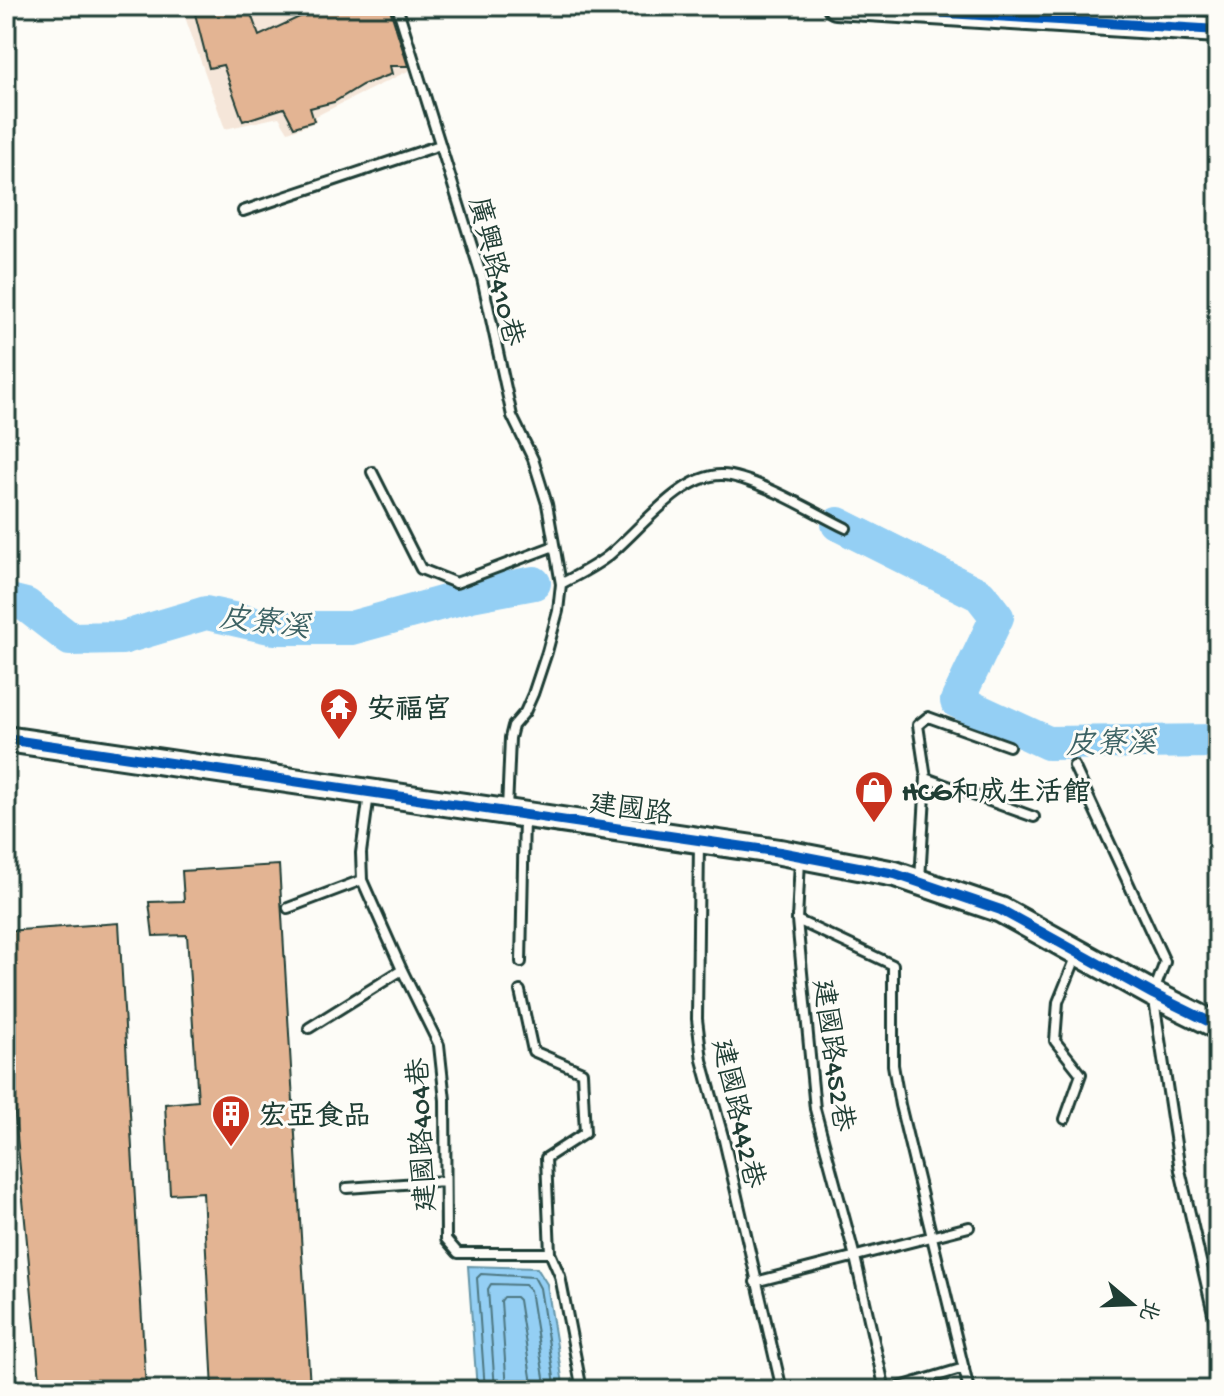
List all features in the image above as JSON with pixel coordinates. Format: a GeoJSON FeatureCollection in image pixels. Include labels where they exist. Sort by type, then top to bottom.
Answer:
{"type":"FeatureCollection","features":[{"type":"Feature","properties":{"kind":"street"},"geometry":{"type":"LineString","coordinates":[[836,6],[1117,19],[1218,30]]}},
{"type":"Feature","properties":{"kind":"street","name":"建國路"},"geometry":{"type":"LineString","coordinates":[[6,739],[699,840],[920,880],[1001,910],[1153,994],[1218,1026]]}},
{"type":"Feature","properties":{"kind":"lane","name":"廣興路410巷"},"geometry":{"type":"LineString","coordinates":[[397,6],[482,278],[512,416],[533,459],[547,504],[561,584],[558,611],[547,652],[533,694],[525,712],[513,726],[510,738],[521,962]]}},
{"type":"Feature","properties":{"kind":"lane"},"geometry":{"type":"LineString","coordinates":[[243,211],[440,145]]}},
{"type":"Feature","properties":{"kind":"lane"},"geometry":{"type":"LineString","coordinates":[[372,472],[421,569],[456,583],[554,546]]}},
{"type":"Feature","properties":{"kind":"lane"},"geometry":{"type":"LineString","coordinates":[[561,584],[607,557],[682,489],[702,479],[722,475],[755,484],[846,528]]}},
{"type":"Feature","properties":{"kind":"lane"},"geometry":{"type":"LineString","coordinates":[[920,880],[926,778],[918,725],[928,717],[1009,746]]}},
{"type":"Feature","properties":{"kind":"lane"},"geometry":{"type":"LineString","coordinates":[[1074,766],[1165,962],[1153,994],[1180,1170],[1218,1335]]}},
{"type":"Feature","properties":{"kind":"lane"},"geometry":{"type":"LineString","coordinates":[[926,778],[1034,817]]}},
{"type":"Feature","properties":{"kind":"lane","name":"建國路404巷"},"geometry":{"type":"LineString","coordinates":[[369,793],[361,853],[362,880],[439,1045],[445,1100],[446,1239],[458,1253],[550,1253]]}},
{"type":"Feature","properties":{"kind":"lane","name":"建國路442巷"},"geometry":{"type":"LineString","coordinates":[[699,840],[697,1019],[702,1060],[724,1140],[782,1390]]}},
{"type":"Feature","properties":{"kind":"lane","name":"建國路452巷"},"geometry":{"type":"LineString","coordinates":[[800,856],[797,920],[815,1109],[893,1389]]}},
{"type":"Feature","properties":{"kind":"lane"},"geometry":{"type":"LineString","coordinates":[[288,908],[362,880]]}},
{"type":"Feature","properties":{"kind":"lane"},"geometry":{"type":"LineString","coordinates":[[797,920],[893,965],[893,1065],[900,1105],[969,1390]]}},
{"type":"Feature","properties":{"kind":"lane"},"geometry":{"type":"LineString","coordinates":[[1065,1119],[1081,1074],[1055,1041],[1058,1002],[1079,951]]}},
{"type":"Feature","properties":{"kind":"lane"},"geometry":{"type":"LineString","coordinates":[[309,1028],[402,970]]}},
{"type":"Feature","properties":{"kind":"lane"},"geometry":{"type":"LineString","coordinates":[[520,991],[533,1051],[582,1072],[585,1133],[546,1158],[550,1253],[560,1276],[582,1390]]}},
{"type":"Feature","properties":{"kind":"lane"},"geometry":{"type":"LineString","coordinates":[[347,1188],[445,1181]]}},
{"type":"Feature","properties":{"kind":"lane"},"geometry":{"type":"LineString","coordinates":[[755,1282],[969,1227]]}},
{"type":"Feature","properties":{"kind":"lane"},"geometry":{"type":"LineString","coordinates":[[893,1389],[964,1368]]}},
{"type":"Feature","properties":{"kind":"shaded area"},"geometry":{"type":"Polygon","coordinates":[[[181,6],[391,6],[410,70],[316,116],[316,122],[288,132],[279,117],[225,129],[181,6]]]}},
{"type":"Feature","properties":{"kind":"water"},"geometry":{"type":"Polygon","coordinates":[[[468,1266],[537,1268],[547,1284],[564,1390],[477,1390],[468,1266]]]}},
{"type":"Feature","properties":{"kind":"building"},"geometry":{"type":"Polygon","coordinates":[[[193,6],[248,6],[259,36],[323,6],[389,6],[408,66],[390,66],[392,74],[362,85],[334,102],[310,108],[314,121],[294,127],[284,108],[243,121],[223,65],[209,68],[193,6]]]}},
{"type":"Feature","properties":{"kind":"building","name":"宏亞食品"},"geometry":{"type":"Polygon","coordinates":[[[279,865],[310,1388],[213,1390],[203,1192],[170,1194],[165,1104],[198,1101],[187,935],[153,936],[149,902],[184,901],[182,871],[279,865]]]}},
{"type":"Feature","properties":{"kind":"building"},"geometry":{"type":"Polygon","coordinates":[[[119,923],[146,1390],[41,1390],[6,1020],[6,931],[119,923]]]}},
{"type":"Feature","properties":{"kind":"waterway","name":"皮寮溪"},"geometry":{"type":"LineString","coordinates":[[838,524],[980,595],[997,617],[957,701],[1048,743],[1218,741]]}},
{"type":"Feature","properties":{"kind":"waterway","name":"皮寮溪"},"geometry":{"type":"LineString","coordinates":[[6,600],[26,605],[70,639],[122,638],[206,613],[274,628],[351,628],[471,595],[534,583]]}},
{"type":"Feature","properties":{"kind":"cycle path"},"geometry":{"type":"LineString","coordinates":[[836,6],[1218,30]]}},
{"type":"Feature","properties":{"kind":"cycle path"},"geometry":{"type":"LineString","coordinates":[[6,739],[780,852],[895,874],[1001,910],[1153,994],[1218,1026]]}},
{"type":"Feature","properties":{"kind":"place","name":"安福宮"},"geometry":{"type":"Point","coordinates":[339,741]}},
{"type":"Feature","properties":{"kind":"place","name":"HCG和成生活館"},"geometry":{"type":"Point","coordinates":[874,824]}},
{"type":"Feature","properties":{"kind":"place","name":"宏亞食品"},"geometry":{"type":"Point","coordinates":[231,1148]}}]}
